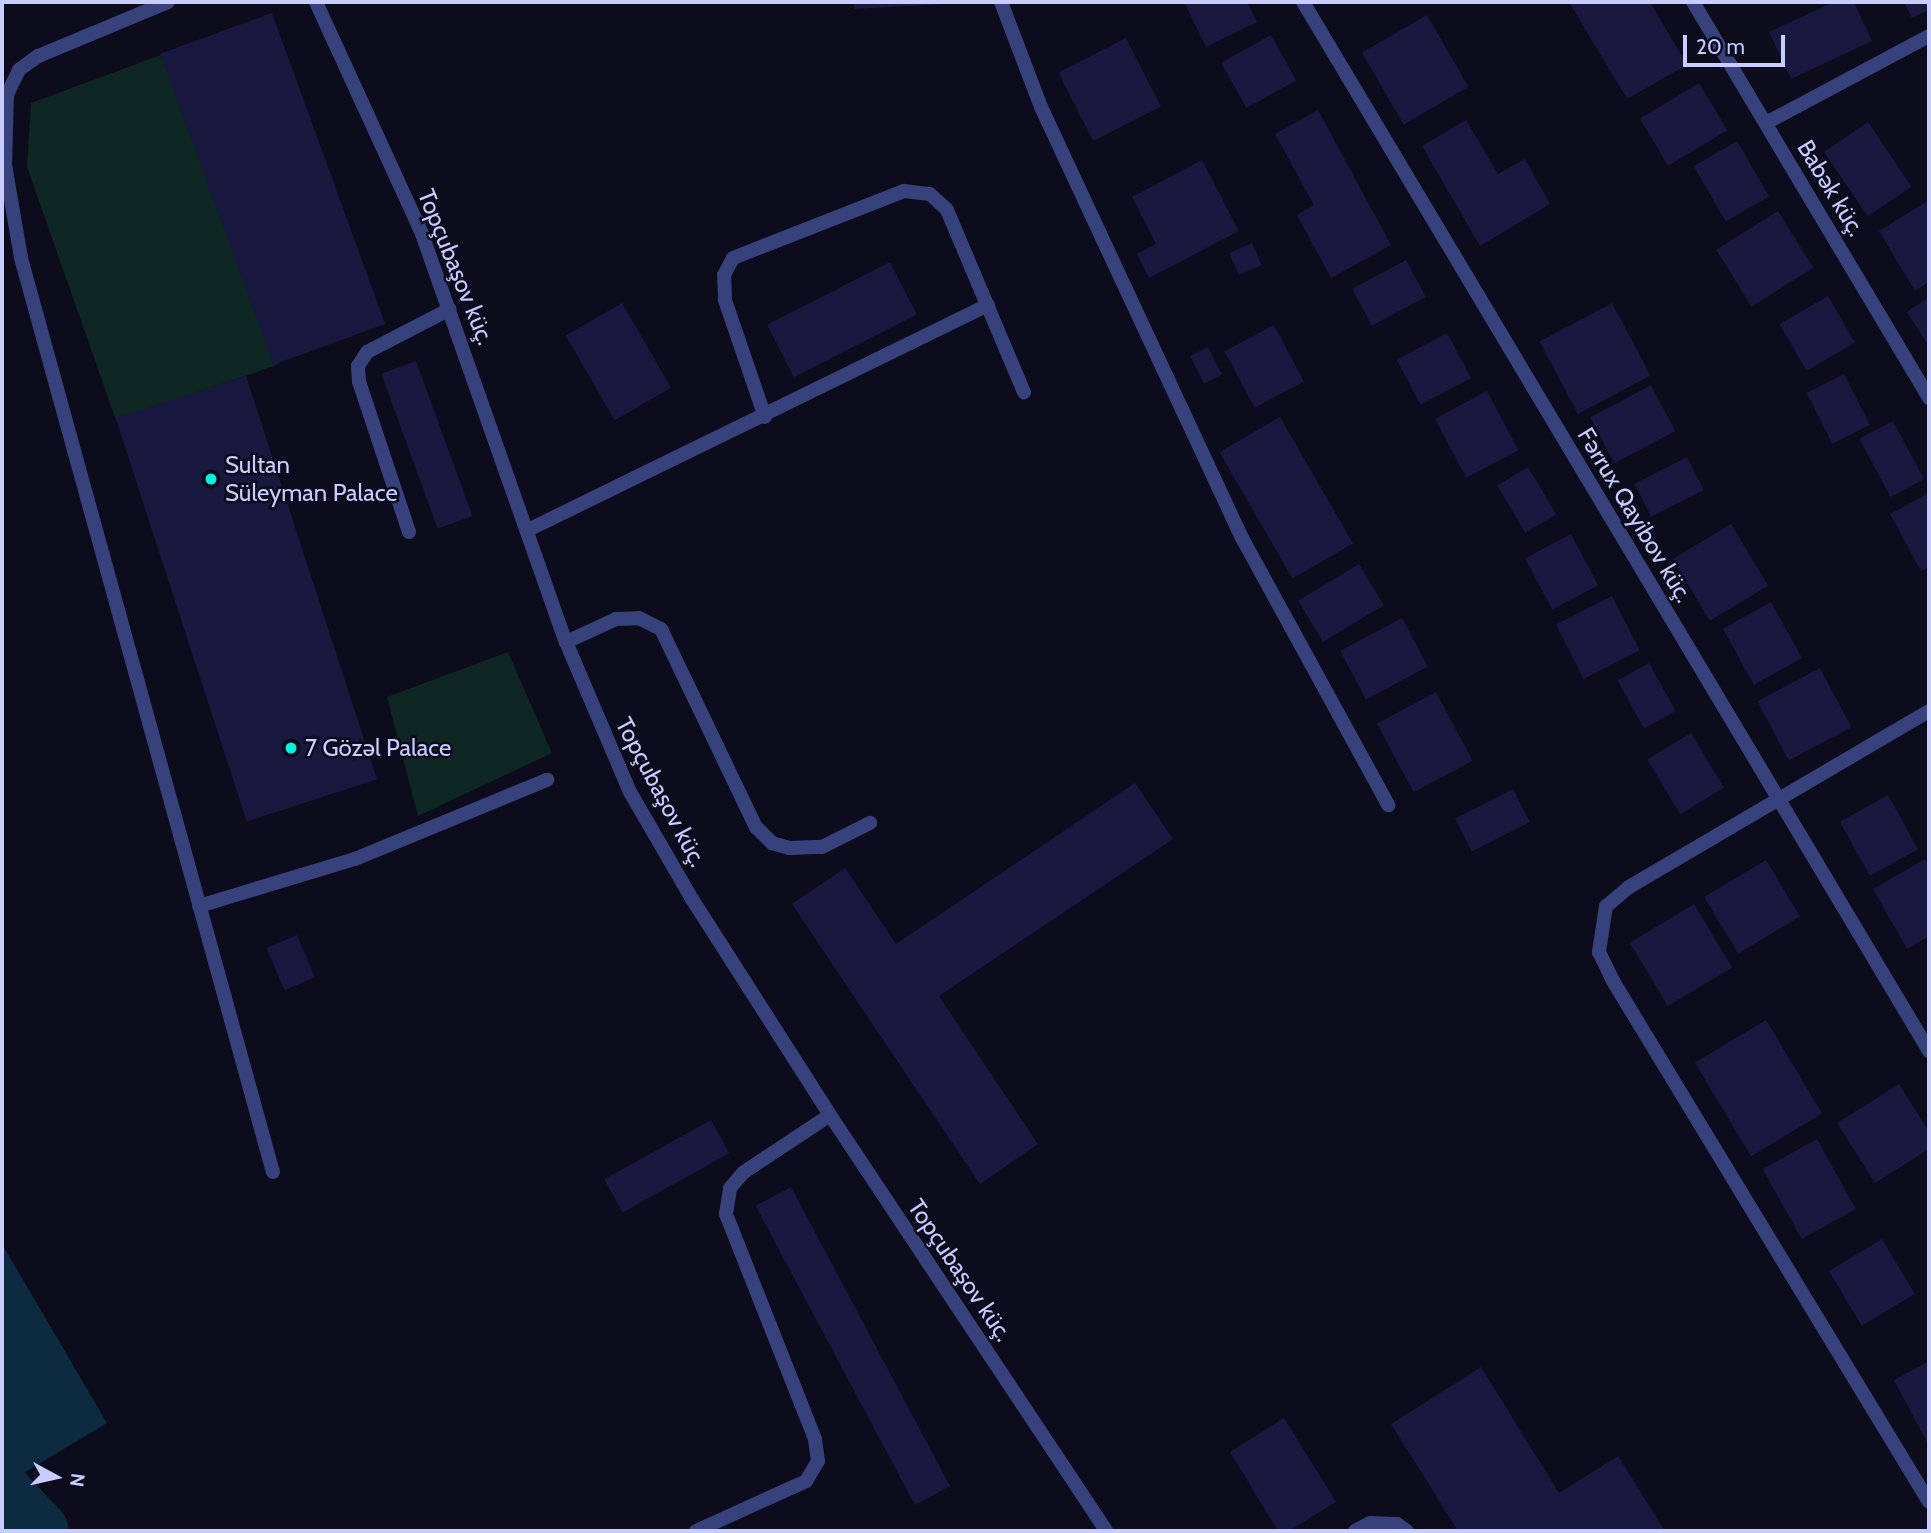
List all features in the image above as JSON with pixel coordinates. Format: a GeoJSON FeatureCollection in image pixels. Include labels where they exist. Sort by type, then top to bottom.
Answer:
{"type":"FeatureCollection","features":[{"type":"Feature","properties":{"kind":"street"},"geometry":{"type":"LineString","coordinates":[[169,2],[38,56],[19,70],[7,95],[3,124],[5,165],[20,258],[273,1171]]}},
{"type":"Feature","properties":{"kind":"street","name":"Topçubaşov küç."},"geometry":{"type":"LineString","coordinates":[[316,2],[422,234],[566,642],[637,804],[692,899],[830,1115],[1106,1531]]}},
{"type":"Feature","properties":{"kind":"street"},"geometry":{"type":"LineString","coordinates":[[1001,2],[1041,107],[1241,536],[1388,806]]}},
{"type":"Feature","properties":{"kind":"street","name":"Fərrux Qayibov küç."},"geometry":{"type":"LineString","coordinates":[[1303,2],[1929,1051]]}},
{"type":"Feature","properties":{"kind":"street","name":"Babək küç."},"geometry":{"type":"LineString","coordinates":[[1693,2],[1929,398]]}},
{"type":"Feature","properties":{"kind":"street"},"geometry":{"type":"LineString","coordinates":[[1766,123],[1929,36]]}},
{"type":"Feature","properties":{"kind":"street"},"geometry":{"type":"LineString","coordinates":[[765,416],[725,300],[724,275],[733,258],[904,191],[930,194],[947,211],[1024,392]]}},
{"type":"Feature","properties":{"kind":"street"},"geometry":{"type":"LineString","coordinates":[[528,530],[988,305]]}},
{"type":"Feature","properties":{"kind":"street"},"geometry":{"type":"LineString","coordinates":[[409,532],[359,382],[358,366],[367,352],[450,309]]}},
{"type":"Feature","properties":{"kind":"street"},"geometry":{"type":"LineString","coordinates":[[566,642],[616,620],[639,618],[661,629],[755,827],[772,843],[789,848],[822,848],[870,822]]}},
{"type":"Feature","properties":{"kind":"street"},"geometry":{"type":"LineString","coordinates":[[1929,711],[1629,887],[1606,906],[1599,952],[1929,1502]]}},
{"type":"Feature","properties":{"kind":"street"},"geometry":{"type":"LineString","coordinates":[[200,906],[355,859],[547,780]]}},
{"type":"Feature","properties":{"kind":"street"},"geometry":{"type":"LineString","coordinates":[[696,1531],[806,1481],[818,1461],[816,1439],[726,1214],[730,1188],[744,1172],[830,1115]]}},
{"type":"Feature","properties":{"kind":"street"},"geometry":{"type":"LineString","coordinates":[[1355,1531],[1370,1523],[1397,1524],[1407,1531]]}},
{"type":"Feature","properties":{"kind":"green space"},"geometry":{"type":"Polygon","coordinates":[[[161,55],[277,365],[116,420],[27,167],[31,103],[161,55]]]}},
{"type":"Feature","properties":{"kind":"green space"},"geometry":{"type":"Polygon","coordinates":[[[508,652],[552,753],[418,816],[387,697],[508,652]]]}},
{"type":"Feature","properties":{"kind":"water"},"geometry":{"type":"Polygon","coordinates":[[[2,1244],[107,1423],[2,1486],[2,1244]]]}},
{"type":"Feature","properties":{"kind":"building"},"geometry":{"type":"Polygon","coordinates":[[[854,2],[946,2],[946,4],[854,9],[854,2]]]}},
{"type":"Feature","properties":{"kind":"building"},"geometry":{"type":"Polygon","coordinates":[[[1184,2],[1247,2],[1257,22],[1206,47],[1184,2]]]}},
{"type":"Feature","properties":{"kind":"building"},"geometry":{"type":"Polygon","coordinates":[[[1569,2],[1650,2],[1687,65],[1627,99],[1569,2]]]}},
{"type":"Feature","properties":{"kind":"building"},"geometry":{"type":"Polygon","coordinates":[[[1834,2],[1854,2],[1872,41],[1791,79],[1769,32],[1834,2]]]}},
{"type":"Feature","properties":{"kind":"building"},"geometry":{"type":"Polygon","coordinates":[[[1904,2],[1929,2],[1929,10],[1912,18],[1904,2]]]}},
{"type":"Feature","properties":{"kind":"building"},"geometry":{"type":"Polygon","coordinates":[[[272,13],[385,324],[273,365],[160,54],[272,13]]]}},
{"type":"Feature","properties":{"kind":"building"},"geometry":{"type":"Polygon","coordinates":[[[1427,15],[1468,87],[1404,124],[1362,52],[1427,15]]]}},
{"type":"Feature","properties":{"kind":"building"},"geometry":{"type":"Polygon","coordinates":[[[1271,35],[1296,80],[1246,108],[1221,63],[1271,35]]]}},
{"type":"Feature","properties":{"kind":"building"},"geometry":{"type":"Polygon","coordinates":[[[1126,38],[1161,107],[1093,141],[1058,73],[1126,38]]]}},
{"type":"Feature","properties":{"kind":"building"},"geometry":{"type":"Polygon","coordinates":[[[1699,83],[1727,130],[1668,166],[1640,119],[1699,83]]]}},
{"type":"Feature","properties":{"kind":"building"},"geometry":{"type":"Polygon","coordinates":[[[1318,110],[1391,245],[1331,278],[1297,215],[1314,205],[1275,134],[1318,110]]]}},
{"type":"Feature","properties":{"kind":"building"},"geometry":{"type":"Polygon","coordinates":[[[1466,120],[1498,174],[1525,159],[1550,204],[1480,246],[1422,146],[1466,120]]]}},
{"type":"Feature","properties":{"kind":"building"},"geometry":{"type":"Polygon","coordinates":[[[1868,122],[1912,187],[1868,216],[1824,152],[1868,122]]]}},
{"type":"Feature","properties":{"kind":"building"},"geometry":{"type":"Polygon","coordinates":[[[1737,141],[1769,196],[1726,221],[1694,166],[1737,141]]]}},
{"type":"Feature","properties":{"kind":"building"},"geometry":{"type":"Polygon","coordinates":[[[1202,160],[1239,231],[1149,278],[1137,254],[1156,244],[1132,197],[1202,160]]]}},
{"type":"Feature","properties":{"kind":"building"},"geometry":{"type":"Polygon","coordinates":[[[1929,200],[1929,282],[1915,291],[1879,231],[1929,200]]]}},
{"type":"Feature","properties":{"kind":"building"},"geometry":{"type":"Polygon","coordinates":[[[1778,211],[1814,268],[1752,307],[1716,250],[1778,211]]]}},
{"type":"Feature","properties":{"kind":"building"},"geometry":{"type":"Polygon","coordinates":[[[1252,243],[1262,265],[1239,275],[1229,253],[1252,243]]]}},
{"type":"Feature","properties":{"kind":"building"},"geometry":{"type":"Polygon","coordinates":[[[1406,260],[1426,297],[1372,326],[1352,289],[1406,260]]]}},
{"type":"Feature","properties":{"kind":"building"},"geometry":{"type":"Polygon","coordinates":[[[890,262],[917,315],[794,377],[767,325],[890,262]]]}},
{"type":"Feature","properties":{"kind":"building"},"geometry":{"type":"Polygon","coordinates":[[[1828,296],[1855,343],[1807,371],[1780,324],[1828,296]]]}},
{"type":"Feature","properties":{"kind":"building"},"geometry":{"type":"Polygon","coordinates":[[[1929,297],[1929,347],[1907,312],[1929,297]]]}},
{"type":"Feature","properties":{"kind":"building"},"geometry":{"type":"Polygon","coordinates":[[[622,303],[671,388],[615,420],[566,336],[622,303]]]}},
{"type":"Feature","properties":{"kind":"building"},"geometry":{"type":"Polygon","coordinates":[[[1612,303],[1650,375],[1578,414],[1540,341],[1612,303]]]}},
{"type":"Feature","properties":{"kind":"building"},"geometry":{"type":"Polygon","coordinates":[[[1274,325],[1304,382],[1255,408],[1225,351],[1274,325]]]}},
{"type":"Feature","properties":{"kind":"building"},"geometry":{"type":"Polygon","coordinates":[[[1447,333],[1471,378],[1421,405],[1397,360],[1447,333]]]}},
{"type":"Feature","properties":{"kind":"building"},"geometry":{"type":"Polygon","coordinates":[[[1208,347],[1222,375],[1204,384],[1190,356],[1208,347]]]}},
{"type":"Feature","properties":{"kind":"building"},"geometry":{"type":"Polygon","coordinates":[[[416,361],[472,516],[438,529],[381,374],[416,361]]]}},
{"type":"Feature","properties":{"kind":"building"},"geometry":{"type":"Polygon","coordinates":[[[1844,374],[1870,425],[1832,444],[1807,393],[1844,374]]]}},
{"type":"Feature","properties":{"kind":"building"},"geometry":{"type":"Polygon","coordinates":[[[246,376],[377,779],[247,822],[116,418],[246,376]]]}},
{"type":"Feature","properties":{"kind":"building"},"geometry":{"type":"Polygon","coordinates":[[[1651,385],[1675,431],[1614,463],[1590,417],[1651,385]]]}},
{"type":"Feature","properties":{"kind":"building"},"geometry":{"type":"Polygon","coordinates":[[[1487,391],[1518,450],[1466,478],[1435,419],[1487,391]]]}},
{"type":"Feature","properties":{"kind":"building"},"geometry":{"type":"Polygon","coordinates":[[[1280,417],[1353,543],[1292,578],[1219,452],[1280,417]]]}},
{"type":"Feature","properties":{"kind":"building"},"geometry":{"type":"Polygon","coordinates":[[[1893,421],[1924,479],[1890,497],[1859,439],[1893,421]]]}},
{"type":"Feature","properties":{"kind":"building"},"geometry":{"type":"Polygon","coordinates":[[[1687,457],[1704,490],[1651,517],[1634,484],[1687,457]]]}},
{"type":"Feature","properties":{"kind":"building"},"geometry":{"type":"Polygon","coordinates":[[[1528,467],[1556,514],[1525,533],[1497,486],[1528,467]]]}},
{"type":"Feature","properties":{"kind":"building"},"geometry":{"type":"Polygon","coordinates":[[[1929,493],[1929,567],[1921,571],[1890,514],[1929,493]]]}},
{"type":"Feature","properties":{"kind":"building"},"geometry":{"type":"Polygon","coordinates":[[[1731,524],[1768,586],[1710,621],[1673,559],[1731,524]]]}},
{"type":"Feature","properties":{"kind":"building"},"geometry":{"type":"Polygon","coordinates":[[[1571,534],[1598,585],[1552,610],[1525,558],[1571,534]]]}},
{"type":"Feature","properties":{"kind":"building"},"geometry":{"type":"Polygon","coordinates":[[[1359,564],[1384,605],[1323,642],[1298,601],[1359,564]]]}},
{"type":"Feature","properties":{"kind":"building"},"geometry":{"type":"Polygon","coordinates":[[[1612,596],[1640,650],[1584,679],[1556,625],[1612,596]]]}},
{"type":"Feature","properties":{"kind":"building"},"geometry":{"type":"Polygon","coordinates":[[[1771,602],[1802,658],[1754,685],[1723,629],[1771,602]]]}},
{"type":"Feature","properties":{"kind":"building"},"geometry":{"type":"Polygon","coordinates":[[[1402,618],[1428,667],[1366,699],[1340,651],[1402,618]]]}},
{"type":"Feature","properties":{"kind":"building"},"geometry":{"type":"Polygon","coordinates":[[[1649,663],[1676,711],[1644,729],[1618,680],[1649,663]]]}},
{"type":"Feature","properties":{"kind":"building"},"geometry":{"type":"Polygon","coordinates":[[[1820,668],[1851,727],[1789,760],[1757,701],[1820,668]]]}},
{"type":"Feature","properties":{"kind":"building"},"geometry":{"type":"Polygon","coordinates":[[[1436,692],[1473,761],[1413,792],[1377,723],[1436,692]]]}},
{"type":"Feature","properties":{"kind":"building"},"geometry":{"type":"Polygon","coordinates":[[[1691,733],[1724,788],[1680,814],[1647,759],[1691,733]]]}},
{"type":"Feature","properties":{"kind":"building"},"geometry":{"type":"Polygon","coordinates":[[[1135,783],[1173,839],[939,996],[1038,1144],[980,1184],[792,904],[845,868],[896,944],[1135,783]]]}},
{"type":"Feature","properties":{"kind":"building"},"geometry":{"type":"Polygon","coordinates":[[[1513,789],[1530,822],[1472,851],[1455,819],[1513,789]]]}},
{"type":"Feature","properties":{"kind":"building"},"geometry":{"type":"Polygon","coordinates":[[[1888,795],[1918,849],[1870,876],[1840,822],[1888,795]]]}},
{"type":"Feature","properties":{"kind":"building"},"geometry":{"type":"Polygon","coordinates":[[[1925,859],[1929,866],[1929,936],[1907,949],[1873,889],[1925,859]]]}},
{"type":"Feature","properties":{"kind":"building"},"geometry":{"type":"Polygon","coordinates":[[[1766,860],[1800,917],[1738,954],[1704,897],[1766,860]]]}},
{"type":"Feature","properties":{"kind":"building"},"geometry":{"type":"Polygon","coordinates":[[[1694,904],[1732,967],[1668,1006],[1630,943],[1694,904]]]}},
{"type":"Feature","properties":{"kind":"building"},"geometry":{"type":"Polygon","coordinates":[[[297,935],[315,977],[285,990],[267,948],[297,935]]]}},
{"type":"Feature","properties":{"kind":"building"},"geometry":{"type":"Polygon","coordinates":[[[1766,1020],[1822,1113],[1751,1156],[1695,1063],[1766,1020]]]}},
{"type":"Feature","properties":{"kind":"building"},"geometry":{"type":"Polygon","coordinates":[[[1899,1084],[1929,1132],[1929,1149],[1875,1183],[1837,1123],[1899,1084]]]}},
{"type":"Feature","properties":{"kind":"building"},"geometry":{"type":"Polygon","coordinates":[[[711,1120],[729,1153],[623,1212],[604,1179],[711,1120]]]}},
{"type":"Feature","properties":{"kind":"building"},"geometry":{"type":"Polygon","coordinates":[[[1817,1139],[1856,1209],[1802,1239],[1763,1169],[1817,1139]]]}},
{"type":"Feature","properties":{"kind":"building"},"geometry":{"type":"Polygon","coordinates":[[[791,1187],[950,1486],[915,1505],[756,1206],[791,1187]]]}},
{"type":"Feature","properties":{"kind":"building"},"geometry":{"type":"Polygon","coordinates":[[[1882,1239],[1915,1294],[1862,1326],[1829,1271],[1882,1239]]]}},
{"type":"Feature","properties":{"kind":"building"},"geometry":{"type":"Polygon","coordinates":[[[1929,1361],[1929,1446],[1894,1380],[1929,1361]]]}},
{"type":"Feature","properties":{"kind":"building"},"geometry":{"type":"Polygon","coordinates":[[[1481,1367],[1559,1493],[1618,1456],[1665,1531],[1458,1531],[1391,1424],[1481,1367]]]}},
{"type":"Feature","properties":{"kind":"building"},"geometry":{"type":"Polygon","coordinates":[[[1284,1418],[1336,1502],[1289,1531],[1278,1531],[1230,1452],[1284,1418]]]}},
{"type":"Feature","properties":{"kind":"waterway"},"geometry":{"type":"LineString","coordinates":[[2,1493],[38,1531]]}},
{"type":"Feature","properties":{"kind":"place","name":"Sultan Süleyman Palace"},"geometry":{"type":"Point","coordinates":[211,479]}},
{"type":"Feature","properties":{"kind":"place","name":"7 Gözəl Palace"},"geometry":{"type":"Point","coordinates":[291,748]}}]}
